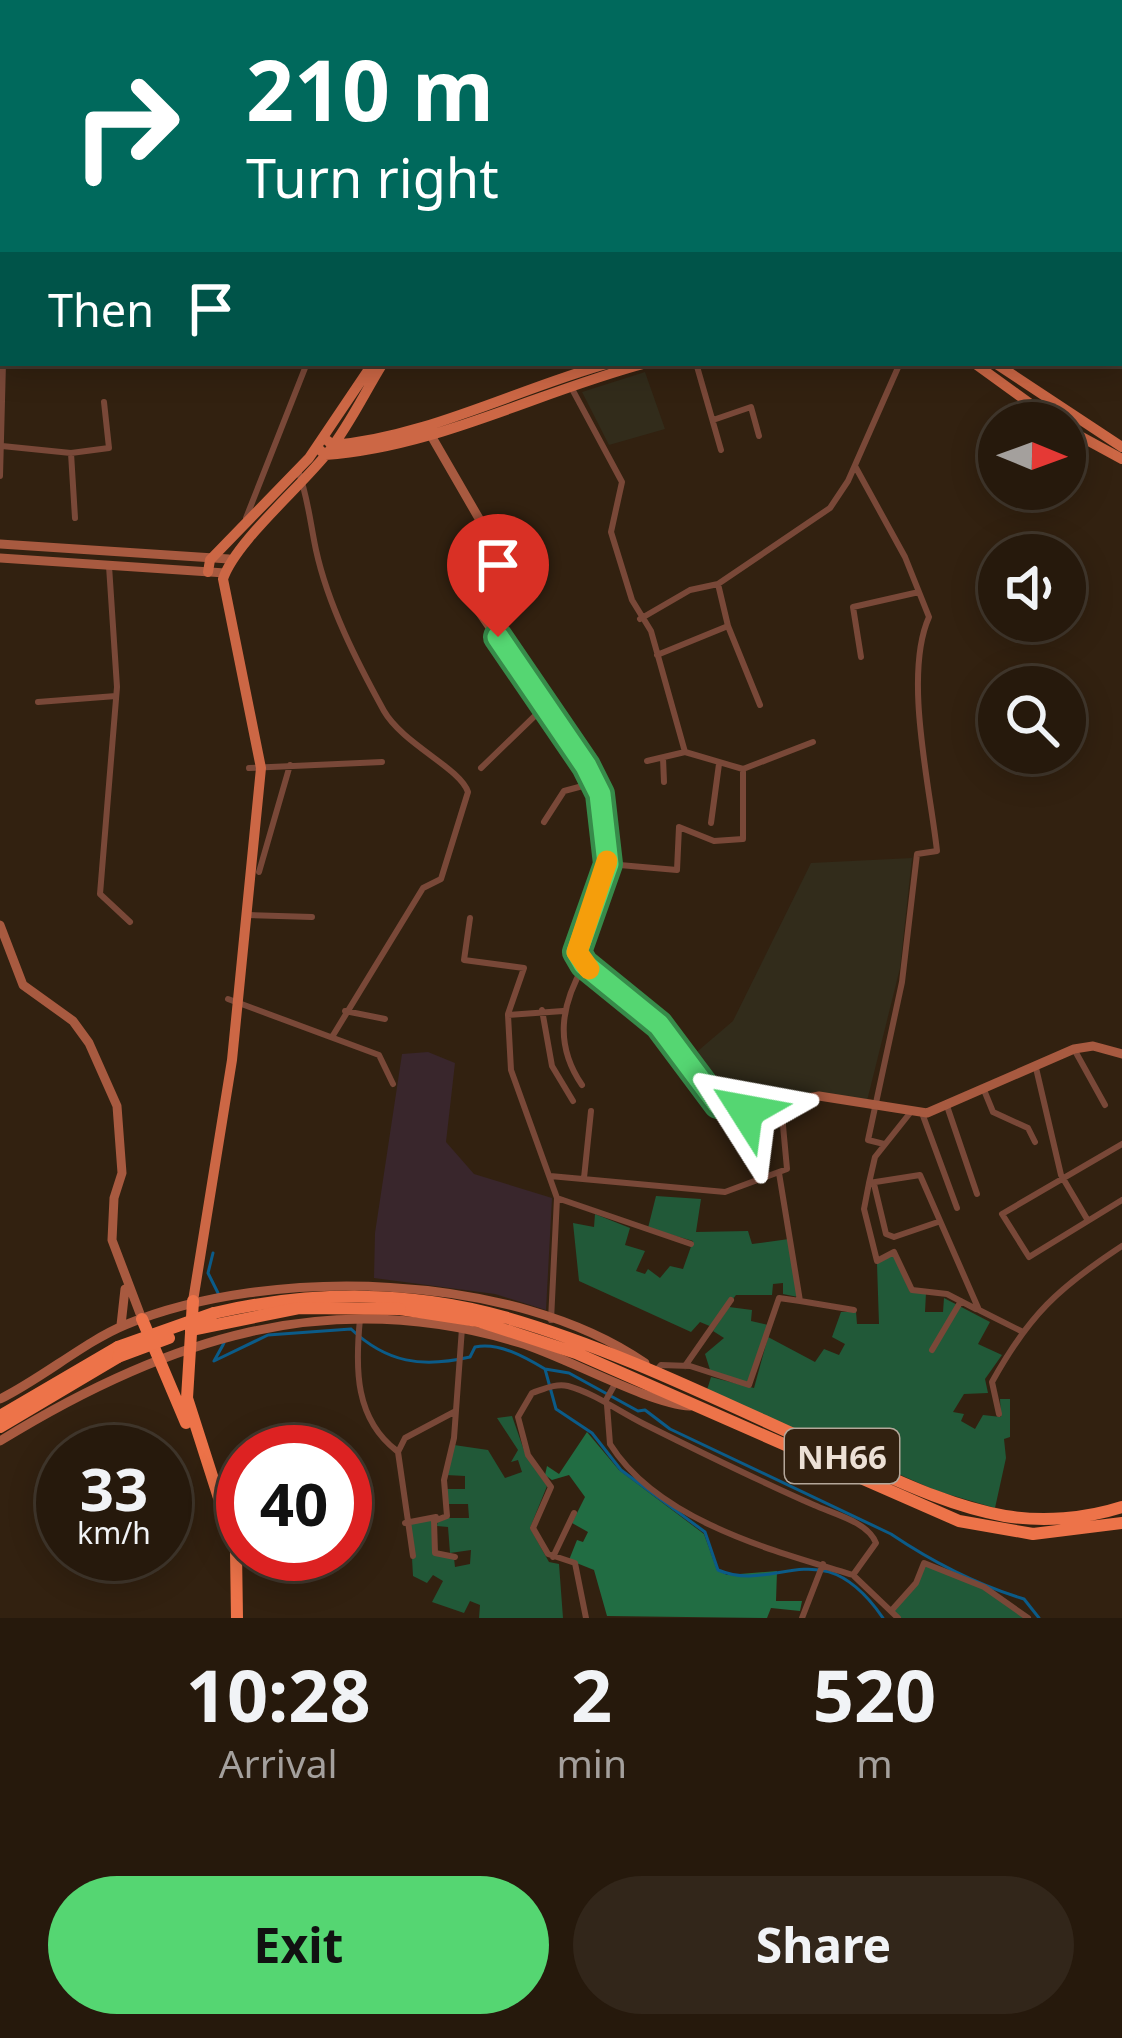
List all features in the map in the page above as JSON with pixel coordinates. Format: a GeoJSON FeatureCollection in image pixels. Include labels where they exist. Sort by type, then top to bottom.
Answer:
{"type":"FeatureCollection","features":[{"type":"Feature","properties":{"kind":"highway"},"geometry":{"type":"LineString","coordinates":[[193,1301],[187,1398],[216,1481]]}},
{"type":"Feature","properties":{"kind":"highway","name":"NH66"},"geometry":{"type":"LineString","coordinates":[[399,1303],[551,1343],[976,1526],[1062,1534],[1122,1523]]}},
{"type":"Feature","properties":{"kind":"highway","name":"NH66"},"geometry":{"type":"LineString","coordinates":[[0,1416],[118,1352],[191,1330],[267,1312],[399,1303],[502,1316],[983,1512],[1052,1518],[1122,1507]]}},
{"type":"Feature","properties":{"kind":"highway"},"geometry":{"type":"LineString","coordinates":[[142,1319],[218,1514],[228,1552],[233,1618]]}},
{"type":"Feature","properties":{"kind":"highway","name":"NH66"},"geometry":{"type":"LineString","coordinates":[[0,1427],[118,1352]]}},
{"type":"Feature","properties":{"kind":"highway"},"geometry":{"type":"LineString","coordinates":[[233,1618],[237,1581]]}},
{"type":"Feature","properties":{"kind":"main road"},"geometry":{"type":"LineString","coordinates":[[325,446],[371,366]]}},
{"type":"Feature","properties":{"kind":"main road"},"geometry":{"type":"LineString","coordinates":[[193,1301],[246,915],[255,768],[223,589],[225,573],[229,559],[325,446],[381,366]]}},
{"type":"Feature","properties":{"kind":"main road"},"geometry":{"type":"LineString","coordinates":[[325,446],[429,430],[603,366]]}},
{"type":"Feature","properties":{"kind":"main road"},"geometry":{"type":"LineString","coordinates":[[568,381],[634,366]]}},
{"type":"Feature","properties":{"kind":"main road"},"geometry":{"type":"LineString","coordinates":[[978,366],[1028,402]]}},
{"type":"Feature","properties":{"kind":"main road"},"geometry":{"type":"LineString","coordinates":[[1000,366],[1122,447]]}},
{"type":"Feature","properties":{"kind":"main road"},"geometry":{"type":"LineString","coordinates":[[1086,439],[1122,459]]}},
{"type":"Feature","properties":{"kind":"main road"},"geometry":{"type":"LineString","coordinates":[[209,566],[300,476]]}},
{"type":"Feature","properties":{"kind":"street"},"geometry":{"type":"LineString","coordinates":[[0,476],[3,366]]}},
{"type":"Feature","properties":{"kind":"street"},"geometry":{"type":"LineString","coordinates":[[240,532],[306,366]]}},
{"type":"Feature","properties":{"kind":"street"},"geometry":{"type":"LineString","coordinates":[[697,366],[721,450]]}},
{"type":"Feature","properties":{"kind":"street"},"geometry":{"type":"LineString","coordinates":[[640,619],[690,590],[718,584],[830,508],[855,466],[899,366]]}},
{"type":"Feature","properties":{"kind":"street"},"geometry":{"type":"LineString","coordinates":[[568,381],[622,482],[611,532],[640,619],[651,631],[685,752]]}},
{"type":"Feature","properties":{"kind":"street"},"geometry":{"type":"LineString","coordinates":[[2,446],[71,453],[109,448],[104,402]]}},
{"type":"Feature","properties":{"kind":"street"},"geometry":{"type":"LineString","coordinates":[[712,420],[751,406],[759,436]]}},
{"type":"Feature","properties":{"kind":"street"},"geometry":{"type":"LineString","coordinates":[[429,430],[481,522],[487,547],[478,610],[594,783],[608,864],[577,952],[584,964],[659,1025],[718,1104],[746,1111],[819,1096],[922,1113],[1074,1049],[1094,1046],[1122,1054]]}},
{"type":"Feature","properties":{"kind":"street"},"geometry":{"type":"LineString","coordinates":[[71,453],[75,518]]}},
{"type":"Feature","properties":{"kind":"street"},"geometry":{"type":"LineString","coordinates":[[855,466],[929,616],[920,637],[918,671],[937,851],[917,854],[902,982],[868,1140],[884,1144]]}},
{"type":"Feature","properties":{"kind":"street"},"geometry":{"type":"LineString","coordinates":[[300,476],[327,585],[386,715],[422,753],[464,778],[468,792],[441,880],[423,888],[332,1037]]}},
{"type":"Feature","properties":{"kind":"street"},"geometry":{"type":"LineString","coordinates":[[0,544],[209,566],[225,573]]}},
{"type":"Feature","properties":{"kind":"street"},"geometry":{"type":"LineString","coordinates":[[0,558],[109,566],[209,566],[229,559]]}},
{"type":"Feature","properties":{"kind":"street"},"geometry":{"type":"LineString","coordinates":[[109,566],[116,696],[100,894],[130,922]]}},
{"type":"Feature","properties":{"kind":"street"},"geometry":{"type":"LineString","coordinates":[[718,584],[728,626],[760,705]]}},
{"type":"Feature","properties":{"kind":"street"},"geometry":{"type":"LineString","coordinates":[[861,657],[853,607],[919,592]]}},
{"type":"Feature","properties":{"kind":"street"},"geometry":{"type":"LineString","coordinates":[[657,655],[728,626]]}},
{"type":"Feature","properties":{"kind":"street"},"geometry":{"type":"LineString","coordinates":[[38,702],[116,696]]}},
{"type":"Feature","properties":{"kind":"street"},"geometry":{"type":"LineString","coordinates":[[481,768],[543,708]]}},
{"type":"Feature","properties":{"kind":"street"},"geometry":{"type":"LineString","coordinates":[[647,761],[685,752],[743,769],[813,742]]}},
{"type":"Feature","properties":{"kind":"street"},"geometry":{"type":"LineString","coordinates":[[663,758],[664,782]]}},
{"type":"Feature","properties":{"kind":"street"},"geometry":{"type":"LineString","coordinates":[[255,768],[382,762]]}},
{"type":"Feature","properties":{"kind":"street"},"geometry":{"type":"LineString","coordinates":[[711,824],[719,764]]}},
{"type":"Feature","properties":{"kind":"street"},"geometry":{"type":"LineString","coordinates":[[260,872],[290,765]]}},
{"type":"Feature","properties":{"kind":"street"},"geometry":{"type":"LineString","coordinates":[[608,864],[677,870],[679,827],[724,843],[742,838],[743,769]]}},
{"type":"Feature","properties":{"kind":"street"},"geometry":{"type":"LineString","coordinates":[[544,822],[564,791],[594,783]]}},
{"type":"Feature","properties":{"kind":"street"},"geometry":{"type":"LineString","coordinates":[[246,915],[312,917]]}},
{"type":"Feature","properties":{"kind":"street"},"geometry":{"type":"LineString","coordinates":[[470,918],[464,960],[524,968],[508,1015],[511,1070],[557,1198],[551,1320]]}},
{"type":"Feature","properties":{"kind":"street"},"geometry":{"type":"LineString","coordinates":[[0,925],[23,985],[74,1021],[117,1106],[122,1173],[110,1227],[123,1278],[126,1309],[121,1326]]}},
{"type":"Feature","properties":{"kind":"street"},"geometry":{"type":"LineString","coordinates":[[582,1084],[571,1069],[562,1011],[584,964]]}},
{"type":"Feature","properties":{"kind":"street"},"geometry":{"type":"LineString","coordinates":[[233,1001],[379,1054],[393,1084]]}},
{"type":"Feature","properties":{"kind":"street"},"geometry":{"type":"LineString","coordinates":[[542,1010],[553,1066],[573,1101]]}},
{"type":"Feature","properties":{"kind":"street"},"geometry":{"type":"LineString","coordinates":[[345,1011],[385,1019]]}},
{"type":"Feature","properties":{"kind":"street"},"geometry":{"type":"LineString","coordinates":[[508,1015],[562,1011]]}},
{"type":"Feature","properties":{"kind":"street"},"geometry":{"type":"LineString","coordinates":[[1074,1049],[1105,1106]]}},
{"type":"Feature","properties":{"kind":"street"},"geometry":{"type":"LineString","coordinates":[[1036,1068],[1061,1175],[1087,1219]]}},
{"type":"Feature","properties":{"kind":"street"},"geometry":{"type":"LineString","coordinates":[[984,1090],[993,1112],[1028,1128],[1034,1142]]}},
{"type":"Feature","properties":{"kind":"street"},"geometry":{"type":"LineString","coordinates":[[550,1176],[657,1190],[725,1192],[787,1169],[781,1103]]}},
{"type":"Feature","properties":{"kind":"street"},"geometry":{"type":"LineString","coordinates":[[947,1106],[977,1193]]}},
{"type":"Feature","properties":{"kind":"street"},"geometry":{"type":"LineString","coordinates":[[584,1178],[591,1111]]}},
{"type":"Feature","properties":{"kind":"street"},"geometry":{"type":"LineString","coordinates":[[910,1113],[867,1173],[886,1234],[894,1237],[938,1222]]}},
{"type":"Feature","properties":{"kind":"street"},"geometry":{"type":"LineString","coordinates":[[922,1113],[957,1208]]}},
{"type":"Feature","properties":{"kind":"street"},"geometry":{"type":"LineString","coordinates":[[1122,1144],[1061,1175],[1002,1214],[1030,1257],[1122,1200]]}},
{"type":"Feature","properties":{"kind":"street"},"geometry":{"type":"LineString","coordinates":[[778,1173],[800,1301]]}},
{"type":"Feature","properties":{"kind":"street"},"geometry":{"type":"LineString","coordinates":[[872,1183],[920,1175],[979,1310]]}},
{"type":"Feature","properties":{"kind":"street"},"geometry":{"type":"LineString","coordinates":[[872,1183],[863,1209],[877,1262],[893,1252],[912,1290],[931,1289],[1021,1331]]}},
{"type":"Feature","properties":{"kind":"street"},"geometry":{"type":"LineString","coordinates":[[557,1198],[691,1244]]}},
{"type":"Feature","properties":{"kind":"street"},"geometry":{"type":"LineString","coordinates":[[999,1414],[992,1382],[1021,1331],[1059,1287],[1122,1246]]}},
{"type":"Feature","properties":{"kind":"street"},"geometry":{"type":"LineString","coordinates":[[123,1278],[142,1319]]}},
{"type":"Feature","properties":{"kind":"street"},"geometry":{"type":"LineString","coordinates":[[0,1400],[121,1326],[193,1301],[232,1296],[388,1286],[482,1299],[551,1320],[636,1357],[652,1374],[661,1365],[686,1366],[749,1385],[779,1298],[854,1310]]}},
{"type":"Feature","properties":{"kind":"street"},"geometry":{"type":"LineString","coordinates":[[686,1366],[731,1300]]}},
{"type":"Feature","properties":{"kind":"street"},"geometry":{"type":"LineString","coordinates":[[932,1350],[961,1301]]}},
{"type":"Feature","properties":{"kind":"street"},"geometry":{"type":"LineString","coordinates":[[360,1319],[360,1396],[376,1435],[398,1452]]}},
{"type":"Feature","properties":{"kind":"street"},"geometry":{"type":"LineString","coordinates":[[0,1441],[83,1390],[193,1345],[240,1331],[360,1319],[462,1328],[538,1348],[690,1406]]}},
{"type":"Feature","properties":{"kind":"street"},"geometry":{"type":"LineString","coordinates":[[405,1523],[447,1516],[444,1480],[463,1360],[462,1328]]}},
{"type":"Feature","properties":{"kind":"street"},"geometry":{"type":"LineString","coordinates":[[619,1380],[607,1405],[610,1444],[656,1488],[735,1538],[853,1575],[898,1618]]}},
{"type":"Feature","properties":{"kind":"street"},"geometry":{"type":"LineString","coordinates":[[586,1618],[575,1563],[553,1557],[533,1528],[551,1487],[528,1455],[518,1417],[523,1402],[553,1386],[566,1385],[865,1527],[876,1543],[853,1575]]}},
{"type":"Feature","properties":{"kind":"street"},"geometry":{"type":"LineString","coordinates":[[412,1556],[398,1452],[405,1438],[454,1412]]}},
{"type":"Feature","properties":{"kind":"street"},"geometry":{"type":"LineString","coordinates":[[553,1557],[574,1514]]}},
{"type":"Feature","properties":{"kind":"street"},"geometry":{"type":"LineString","coordinates":[[436,1517],[435,1553],[455,1557]]}},
{"type":"Feature","properties":{"kind":"street"},"geometry":{"type":"LineString","coordinates":[[891,1610],[916,1583],[924,1563],[984,1587],[1028,1618]]}},
{"type":"Feature","properties":{"kind":"street"},"geometry":{"type":"LineString","coordinates":[[802,1618],[823,1564]]}},
{"type":"Feature","properties":{"kind":"shaded area"},"geometry":{"type":"Polygon","coordinates":[[[645,372],[665,429],[609,445],[582,392],[645,372]]]}},
{"type":"Feature","properties":{"kind":"shaded area"},"geometry":{"type":"Polygon","coordinates":[[[912,858],[900,968],[867,1101],[813,1092],[731,1106],[692,1056],[733,1021],[811,863],[912,858]]]}},
{"type":"Feature","properties":{"kind":"shaded area"},"geometry":{"type":"Polygon","coordinates":[[[428,1052],[455,1063],[446,1142],[474,1174],[552,1198],[546,1310],[495,1294],[374,1278],[375,1233],[402,1054],[428,1052]]]}},
{"type":"Feature","properties":{"kind":"green space"},"geometry":{"type":"Polygon","coordinates":[[[656,1196],[701,1199],[696,1232],[748,1231],[752,1244],[789,1239],[798,1297],[783,1294],[783,1283],[773,1284],[772,1295],[736,1295],[712,1327],[700,1322],[691,1332],[579,1281],[573,1223],[594,1227],[595,1214],[630,1228],[625,1245],[645,1251],[636,1271],[645,1274],[648,1269],[660,1278],[670,1266],[683,1269],[693,1241],[648,1228],[656,1196]]]}},
{"type":"Feature","properties":{"kind":"green space"},"geometry":{"type":"Polygon","coordinates":[[[893,1255],[910,1292],[926,1293],[925,1312],[943,1312],[944,1298],[990,1322],[978,1344],[1002,1355],[985,1379],[988,1393],[964,1394],[953,1412],[964,1414],[961,1421],[975,1429],[983,1415],[1001,1417],[1000,1399],[1010,1399],[1010,1437],[1004,1439],[1006,1458],[995,1508],[937,1491],[707,1390],[711,1377],[754,1388],[768,1337],[815,1362],[824,1349],[839,1355],[845,1344],[832,1337],[841,1312],[856,1312],[857,1324],[879,1324],[877,1264],[893,1255]]]}},
{"type":"Feature","properties":{"kind":"green space"},"geometry":{"type":"Polygon","coordinates":[[[729,1307],[752,1310],[751,1321],[768,1325],[747,1384],[711,1373],[705,1354],[724,1338],[713,1331],[729,1307]]]}},
{"type":"Feature","properties":{"kind":"green space"},"geometry":{"type":"Polygon","coordinates":[[[512,1416],[526,1456],[547,1486],[530,1528],[549,1562],[559,1564],[563,1618],[479,1618],[480,1605],[470,1601],[464,1613],[432,1602],[443,1581],[433,1575],[427,1583],[413,1576],[410,1522],[431,1520],[434,1555],[454,1558],[455,1567],[470,1564],[471,1550],[450,1553],[448,1527],[437,1526],[438,1518],[469,1518],[468,1504],[447,1504],[446,1489],[465,1489],[465,1476],[446,1475],[454,1445],[488,1450],[505,1478],[522,1472],[518,1460],[511,1462],[518,1450],[497,1418],[512,1416]]]}},
{"type":"Feature","properties":{"kind":"green space"},"geometry":{"type":"Polygon","coordinates":[[[587,1432],[619,1470],[704,1534],[717,1570],[727,1575],[777,1571],[776,1601],[802,1601],[800,1611],[771,1608],[767,1618],[607,1616],[594,1570],[569,1560],[577,1540],[583,1542],[588,1532],[572,1523],[585,1497],[569,1475],[552,1480],[545,1475],[547,1466],[559,1474],[587,1432]]]}},
{"type":"Feature","properties":{"kind":"green space"},"geometry":{"type":"Polygon","coordinates":[[[924,1564],[984,1587],[1024,1618],[899,1618],[892,1611],[916,1584],[924,1564]]]}},
{"type":"Feature","properties":{"kind":"waterway"},"geometry":{"type":"LineString","coordinates":[[213,1253],[208,1273],[218,1293]]}},
{"type":"Feature","properties":{"kind":"waterway"},"geometry":{"type":"LineString","coordinates":[[224,1343],[214,1361],[268,1335],[351,1329],[378,1349],[406,1360],[470,1357],[475,1347],[484,1346],[512,1352],[545,1369],[556,1409],[592,1433],[621,1470],[705,1532],[718,1570],[739,1576],[819,1570],[861,1591],[883,1618]]}},
{"type":"Feature","properties":{"kind":"waterway"},"geometry":{"type":"LineString","coordinates":[[223,1345],[214,1361],[268,1335],[351,1329]]}},
{"type":"Feature","properties":{"kind":"waterway"},"geometry":{"type":"LineString","coordinates":[[545,1369],[569,1373],[638,1411],[645,1410],[670,1429],[891,1534],[955,1571],[1024,1599],[1039,1618]]}},
{"type":"Feature","properties":{"kind":"slow traffic"},"geometry":{"type":"LineString","coordinates":[[589,969],[577,952],[607,861]]}},
{"type":"Feature","properties":{"kind":"route"},"geometry":{"type":"LineString","coordinates":[[498,637],[600,794],[608,864],[577,952],[584,964],[659,1025],[718,1104],[746,1111]]}}]}
